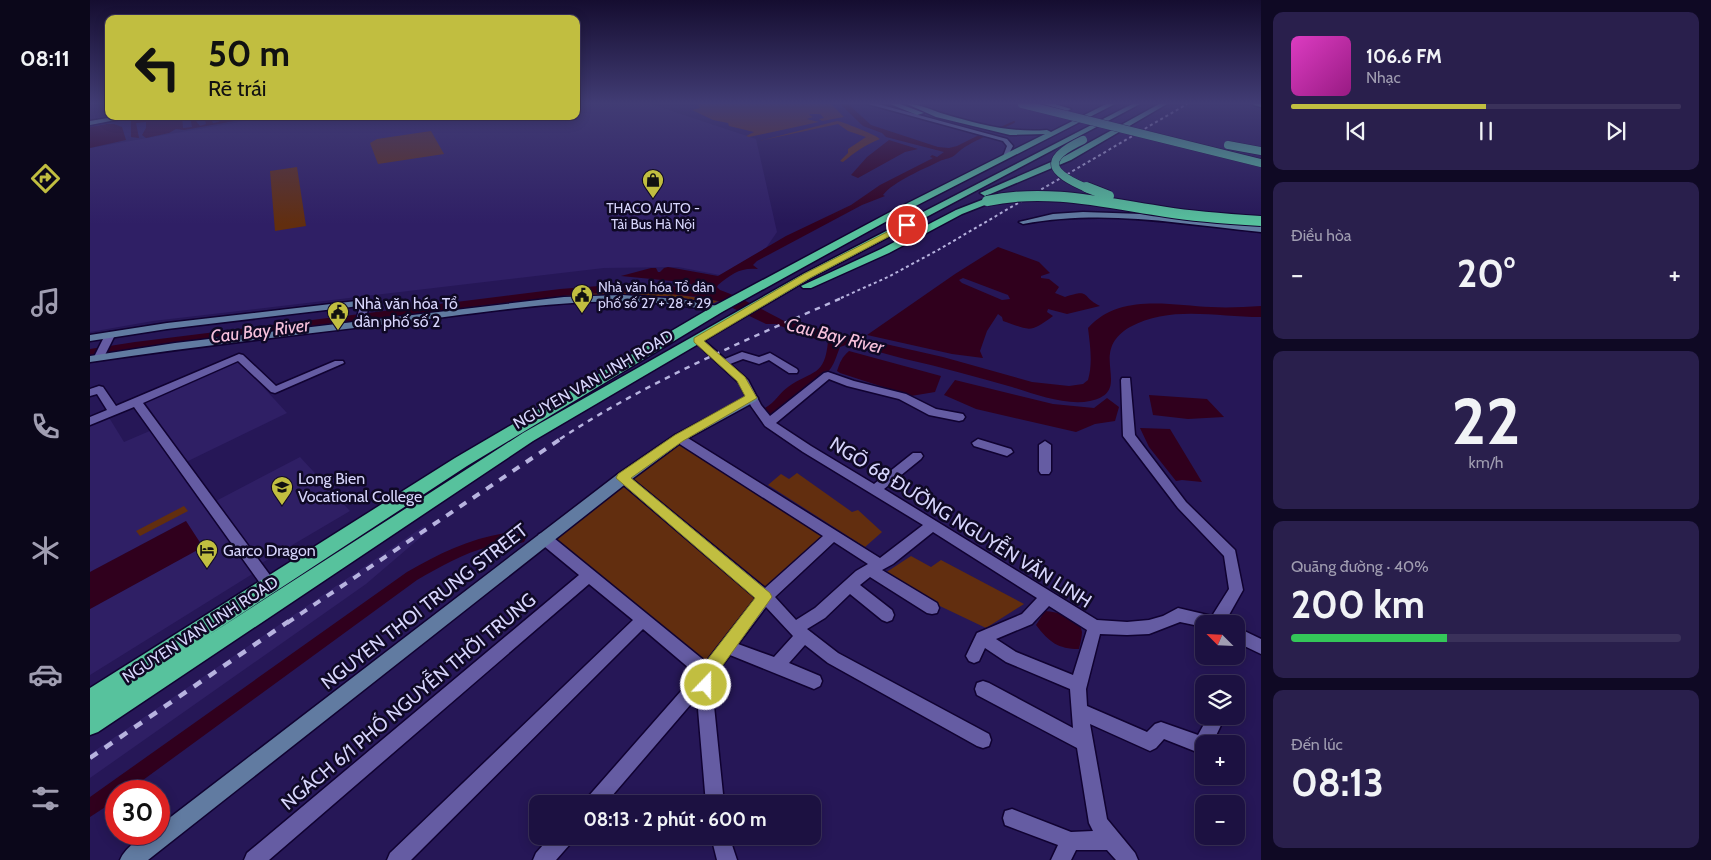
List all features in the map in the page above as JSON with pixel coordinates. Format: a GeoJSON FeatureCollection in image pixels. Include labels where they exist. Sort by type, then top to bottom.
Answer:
{"type":"FeatureCollection","features":[{"type":"Feature","properties":{"kind":"highway"},"geometry":{"type":"LineString","coordinates":[[1015,153],[1017,144]]}},
{"type":"Feature","properties":{"kind":"highway","name":"NGUYEN VAN LINH ROAD"},"geometry":{"type":"LineString","coordinates":[[90,700],[461,462],[719,309],[895,213],[1033,144]]}},
{"type":"Feature","properties":{"kind":"highway","name":"NGUYEN VAN LINH ROAD"},"geometry":{"type":"LineString","coordinates":[[90,724],[528,437],[807,276],[1061,144]]}},
{"type":"Feature","properties":{"kind":"highway"},"geometry":{"type":"LineString","coordinates":[[1076,144],[1062,152],[1055,161],[1056,168],[1062,175],[1082,186],[1118,198],[1157,206],[1200,212],[1261,215]]}},
{"type":"Feature","properties":{"kind":"highway"},"geometry":{"type":"LineString","coordinates":[[907,225],[1068,158],[1093,144]]}},
{"type":"Feature","properties":{"kind":"highway"},"geometry":{"type":"LineString","coordinates":[[1183,144],[1261,164]]}},
{"type":"Feature","properties":{"kind":"highway"},"geometry":{"type":"LineString","coordinates":[[1215,144],[1261,156]]}},
{"type":"Feature","properties":{"kind":"highway"},"geometry":{"type":"LineString","coordinates":[[1223,144],[1261,151]]}},
{"type":"Feature","properties":{"kind":"highway"},"geometry":{"type":"LineString","coordinates":[[762,303],[830,277],[885,251],[959,212],[987,201],[1017,196],[1059,196],[1197,216],[1261,221]]}},
{"type":"Feature","properties":{"kind":"street"},"geometry":{"type":"LineString","coordinates":[[1004,158],[1010,149],[1009,144]]}},
{"type":"Feature","properties":{"kind":"street"},"geometry":{"type":"LineString","coordinates":[[1023,222],[1066,214],[1099,213],[1138,215],[1261,229]]}},
{"type":"Feature","properties":{"kind":"street"},"geometry":{"type":"LineString","coordinates":[[95,358],[175,346],[535,303],[597,298],[668,300],[719,309]]}},
{"type":"Feature","properties":{"kind":"street"},"geometry":{"type":"LineString","coordinates":[[90,338],[364,306],[360,324]]}},
{"type":"Feature","properties":{"kind":"street"},"geometry":{"type":"LineString","coordinates":[[95,358],[110,335]]}},
{"type":"Feature","properties":{"kind":"street","name":"NGÕ 68 ĐƯỜNG NGUYỄN VĂN LINH"},"geometry":{"type":"LineString","coordinates":[[698,340],[744,382],[769,423],[807,449],[933,524],[1095,627],[1086,651],[1079,685],[1079,711],[1098,823],[1128,860]]}},
{"type":"Feature","properties":{"kind":"street"},"geometry":{"type":"LineString","coordinates":[[725,364],[742,355],[759,362],[770,356],[793,371]]}},
{"type":"Feature","properties":{"kind":"street"},"geometry":{"type":"LineString","coordinates":[[90,421],[239,357],[275,390],[339,363]]}},
{"type":"Feature","properties":{"kind":"street"},"geometry":{"type":"LineString","coordinates":[[769,423],[828,375],[851,384],[902,396],[933,412],[959,417]]}},
{"type":"Feature","properties":{"kind":"street"},"geometry":{"type":"LineString","coordinates":[[1126,380],[1129,436],[1182,505],[1230,554],[1236,590],[1222,615]]}},
{"type":"Feature","properties":{"kind":"street"},"geometry":{"type":"LineString","coordinates":[[90,393],[99,389],[114,411]]}},
{"type":"Feature","properties":{"kind":"street","name":"NGUYEN THOI TRUNG STREET"},"geometry":{"type":"LineString","coordinates":[[131,860],[623,478],[679,438],[752,398]]}},
{"type":"Feature","properties":{"kind":"street"},"geometry":{"type":"LineString","coordinates":[[136,402],[270,586]]}},
{"type":"Feature","properties":{"kind":"street"},"geometry":{"type":"LineString","coordinates":[[679,438],[833,535],[875,568],[932,608]]}},
{"type":"Feature","properties":{"kind":"street"},"geometry":{"type":"LineString","coordinates":[[978,443],[1007,452]]}},
{"type":"Feature","properties":{"kind":"street"},"geometry":{"type":"LineString","coordinates":[[1045,444],[1045,471]]}},
{"type":"Feature","properties":{"kind":"street"},"geometry":{"type":"LineString","coordinates":[[876,489],[917,456]]}},
{"type":"Feature","properties":{"kind":"street"},"geometry":{"type":"LineString","coordinates":[[623,478],[765,597],[799,632],[833,658],[983,740]]}},
{"type":"Feature","properties":{"kind":"street"},"geometry":{"type":"LineString","coordinates":[[777,665],[799,632],[850,586],[914,542],[933,524]]}},
{"type":"Feature","properties":{"kind":"street"},"geometry":{"type":"LineString","coordinates":[[601,795],[707,673],[765,597],[833,535]]}},
{"type":"Feature","properties":{"kind":"street"},"geometry":{"type":"LineString","coordinates":[[544,538],[707,673]]}},
{"type":"Feature","properties":{"kind":"street","name":"NGÁCH 6/1 PHỐ NGUYỄN THỜI TRUNG"},"geometry":{"type":"LineString","coordinates":[[254,860],[589,575]]}},
{"type":"Feature","properties":{"kind":"street"},"geometry":{"type":"LineString","coordinates":[[850,586],[887,615]]}},
{"type":"Feature","properties":{"kind":"street"},"geometry":{"type":"LineString","coordinates":[[974,656],[982,638],[1027,619],[1048,597]]}},
{"type":"Feature","properties":{"kind":"street"},"geometry":{"type":"LineString","coordinates":[[1095,627],[1136,629],[1168,622],[1178,615],[1195,618]]}},
{"type":"Feature","properties":{"kind":"street"},"geometry":{"type":"LineString","coordinates":[[396,860],[643,620]]}},
{"type":"Feature","properties":{"kind":"street"},"geometry":{"type":"LineString","coordinates":[[982,638],[1011,657],[1079,685]]}},
{"type":"Feature","properties":{"kind":"street"},"geometry":{"type":"LineString","coordinates":[[1245,639],[1261,647]]}},
{"type":"Feature","properties":{"kind":"street"},"geometry":{"type":"LineString","coordinates":[[727,647],[777,665],[814,682]]}},
{"type":"Feature","properties":{"kind":"street"},"geometry":{"type":"LineString","coordinates":[[707,673],[705,696],[714,795]]}},
{"type":"Feature","properties":{"kind":"street"},"geometry":{"type":"LineString","coordinates":[[982,690],[1085,743]]}},
{"type":"Feature","properties":{"kind":"street"},"geometry":{"type":"LineString","coordinates":[[1079,711],[1150,742],[1160,730],[1202,745],[1213,725]]}},
{"type":"Feature","properties":{"kind":"street"},"geometry":{"type":"LineString","coordinates":[[1012,818],[1071,841],[1111,840]]}},
{"type":"Feature","properties":{"kind":"street"},"geometry":{"type":"LineString","coordinates":[[1061,860],[1071,841]]}},
{"type":"Feature","properties":{"kind":"street"},"geometry":{"type":"LineString","coordinates":[[544,860],[556,845]]}},
{"type":"Feature","properties":{"kind":"street"},"geometry":{"type":"LineString","coordinates":[[723,845],[727,860]]}},
{"type":"Feature","properties":{"kind":"shaded area"},"geometry":{"type":"Polygon","coordinates":[[[112,144],[757,144],[777,232],[766,248],[720,275],[678,267],[604,268],[153,321],[90,332],[90,148],[112,144]]]}},
{"type":"Feature","properties":{"kind":"shaded area"},"geometry":{"type":"Polygon","coordinates":[[[370,144],[438,144],[444,154],[378,164],[370,144]]]}},
{"type":"Feature","properties":{"kind":"shaded area"},"geometry":{"type":"Polygon","coordinates":[[[855,144],[870,144],[843,162],[840,161],[848,153],[848,149],[855,144]]]}},
{"type":"Feature","properties":{"kind":"shaded area"},"geometry":{"type":"Polygon","coordinates":[[[297,167],[306,226],[275,231],[270,171],[297,167]]]}},
{"type":"Feature","properties":{"kind":"shaded area"},"geometry":{"type":"Polygon","coordinates":[[[619,292],[674,294],[718,301],[714,303],[669,296],[614,296],[90,358],[90,355],[241,334],[579,294],[619,292]]]}},
{"type":"Feature","properties":{"kind":"shaded area"},"geometry":{"type":"Polygon","coordinates":[[[239,361],[287,413],[186,462],[144,401],[239,361]]]}},
{"type":"Feature","properties":{"kind":"shaded area"},"geometry":{"type":"Polygon","coordinates":[[[108,416],[124,442],[152,430],[254,573],[90,675],[90,609],[202,547],[186,521],[90,572],[90,423],[108,416]]]}},
{"type":"Feature","properties":{"kind":"shaded area"},"geometry":{"type":"Polygon","coordinates":[[[679,438],[833,535],[765,597],[707,673],[544,538],[679,438]]]}},
{"type":"Feature","properties":{"kind":"shaded area","name":"Long Bien Vocational College"},"geometry":{"type":"Polygon","coordinates":[[[300,457],[350,511],[260,564],[214,502],[300,457]]]}},
{"type":"Feature","properties":{"kind":"shaded area"},"geometry":{"type":"Polygon","coordinates":[[[797,473],[852,512],[858,510],[882,532],[865,547],[768,485],[781,474],[789,479],[797,473]]]}},
{"type":"Feature","properties":{"kind":"shaded area"},"geometry":{"type":"Polygon","coordinates":[[[184,506],[188,511],[140,536],[136,531],[184,506]]]}},
{"type":"Feature","properties":{"kind":"shaded area"},"geometry":{"type":"Polygon","coordinates":[[[424,526],[428,531],[366,584],[90,778],[90,754],[424,526]]]}},
{"type":"Feature","properties":{"kind":"shaded area"},"geometry":{"type":"Polygon","coordinates":[[[911,556],[931,567],[941,560],[1024,604],[986,628],[879,577],[911,556]]]}},
{"type":"Feature","properties":{"kind":"water"},"geometry":{"type":"Polygon","coordinates":[[[90,144],[107,144],[90,148],[90,144]]]}},
{"type":"Feature","properties":{"kind":"water"},"geometry":{"type":"Polygon","coordinates":[[[884,144],[902,144],[918,149],[905,152],[858,178],[851,175],[867,157],[884,144]]]}},
{"type":"Feature","properties":{"kind":"water","name":"Cau Bay River"},"geometry":{"type":"Polygon","coordinates":[[[914,144],[929,144],[949,148],[961,144],[970,144],[954,156],[902,180],[888,190],[883,195],[885,196],[862,205],[757,261],[753,265],[758,269],[741,270],[717,287],[784,321],[943,357],[1032,382],[1069,386],[1083,384],[1088,380],[1090,374],[1091,361],[1088,328],[1101,317],[1115,310],[1130,305],[1146,304],[1217,307],[1261,306],[1261,317],[1177,314],[1145,320],[1130,327],[1117,337],[1111,348],[1111,380],[1109,389],[1103,396],[1081,402],[1061,401],[945,369],[846,345],[840,347],[835,361],[826,374],[793,400],[769,415],[765,408],[782,392],[820,367],[824,361],[828,341],[807,337],[776,324],[766,324],[718,301],[699,297],[649,292],[579,294],[241,334],[90,355],[90,349],[135,342],[560,289],[625,284],[705,288],[682,282],[621,276],[651,268],[656,268],[660,272],[668,267],[718,276],[786,236],[851,205],[880,185],[933,158],[930,157],[932,155],[937,157],[944,152],[914,144]]]}},
{"type":"Feature","properties":{"kind":"water"},"geometry":{"type":"Polygon","coordinates":[[[998,247],[1039,262],[1050,273],[1041,276],[1041,278],[1049,279],[1059,287],[1055,293],[1065,297],[1079,293],[1100,306],[1067,314],[1048,309],[1047,312],[1053,316],[1039,326],[1029,329],[1003,321],[1002,317],[998,314],[987,331],[980,351],[983,358],[952,354],[867,335],[955,274],[998,247]],[[963,278],[959,280],[1002,300],[1010,299],[1008,295],[963,278]]]}},
{"type":"Feature","properties":{"kind":"water"},"geometry":{"type":"Polygon","coordinates":[[[849,351],[941,376],[935,392],[911,396],[837,371],[841,360],[849,351]]]}},
{"type":"Feature","properties":{"kind":"water"},"geometry":{"type":"Polygon","coordinates":[[[955,380],[1053,404],[1094,408],[1107,398],[1119,407],[1115,421],[1095,424],[1076,432],[976,409],[944,395],[955,380]]]}},
{"type":"Feature","properties":{"kind":"water"},"geometry":{"type":"Polygon","coordinates":[[[1149,395],[1207,399],[1224,417],[1188,419],[1153,415],[1149,395]]]}},
{"type":"Feature","properties":{"kind":"water"},"geometry":{"type":"Polygon","coordinates":[[[1140,428],[1170,429],[1202,482],[1176,481],[1149,447],[1140,428]]]}},
{"type":"Feature","properties":{"kind":"water"},"geometry":{"type":"Polygon","coordinates":[[[186,521],[203,547],[90,609],[90,572],[186,521]]]}},
{"type":"Feature","properties":{"kind":"water"},"geometry":{"type":"Polygon","coordinates":[[[1045,611],[1067,616],[1077,623],[1082,632],[1079,649],[1060,646],[1041,631],[1036,625],[1045,611]]]}},
{"type":"Feature","properties":{"kind":"waterway"},"geometry":{"type":"LineString","coordinates":[[90,808],[412,576],[450,555],[476,545],[490,541],[519,538]]}},
{"type":"Feature","properties":{"kind":"railway"},"geometry":{"type":"LineString","coordinates":[[841,298],[888,277],[938,250],[1119,144]]}},
{"type":"Feature","properties":{"kind":"railway"},"geometry":{"type":"LineString","coordinates":[[560,439],[628,398],[663,380],[735,345],[844,297]]}},
{"type":"Feature","properties":{"kind":"railway"},"geometry":{"type":"LineString","coordinates":[[287,623],[562,438]]}},
{"type":"Feature","properties":{"kind":"railway"},"geometry":{"type":"LineString","coordinates":[[90,758],[289,621]]}},
{"type":"Feature","properties":{"kind":"place","name":"THACO AUTO - Tải Bus Hà Nội"},"geometry":{"type":"Point","coordinates":[653,199]}},
{"type":"Feature","properties":{"kind":"place","name":"Nhà văn hóa Tổ dân phố số 27 + 28 + 29"},"geometry":{"type":"Point","coordinates":[582,314]}},
{"type":"Feature","properties":{"kind":"place","name":"Nhà văn hóa Tổ dân phố số 2"},"geometry":{"type":"Point","coordinates":[338,331]}},
{"type":"Feature","properties":{"kind":"place","name":"Long Bien Vocational College"},"geometry":{"type":"Point","coordinates":[282,506]}},
{"type":"Feature","properties":{"kind":"place","name":"Garco Dragon"},"geometry":{"type":"Point","coordinates":[207,569]}},
{"type":"Feature","properties":{"kind":"route"},"geometry":{"type":"LineString","coordinates":[[706,685],[707,673],[765,597],[623,478],[679,438],[752,398],[742,379],[698,340],[807,276],[907,225]]}}]}
